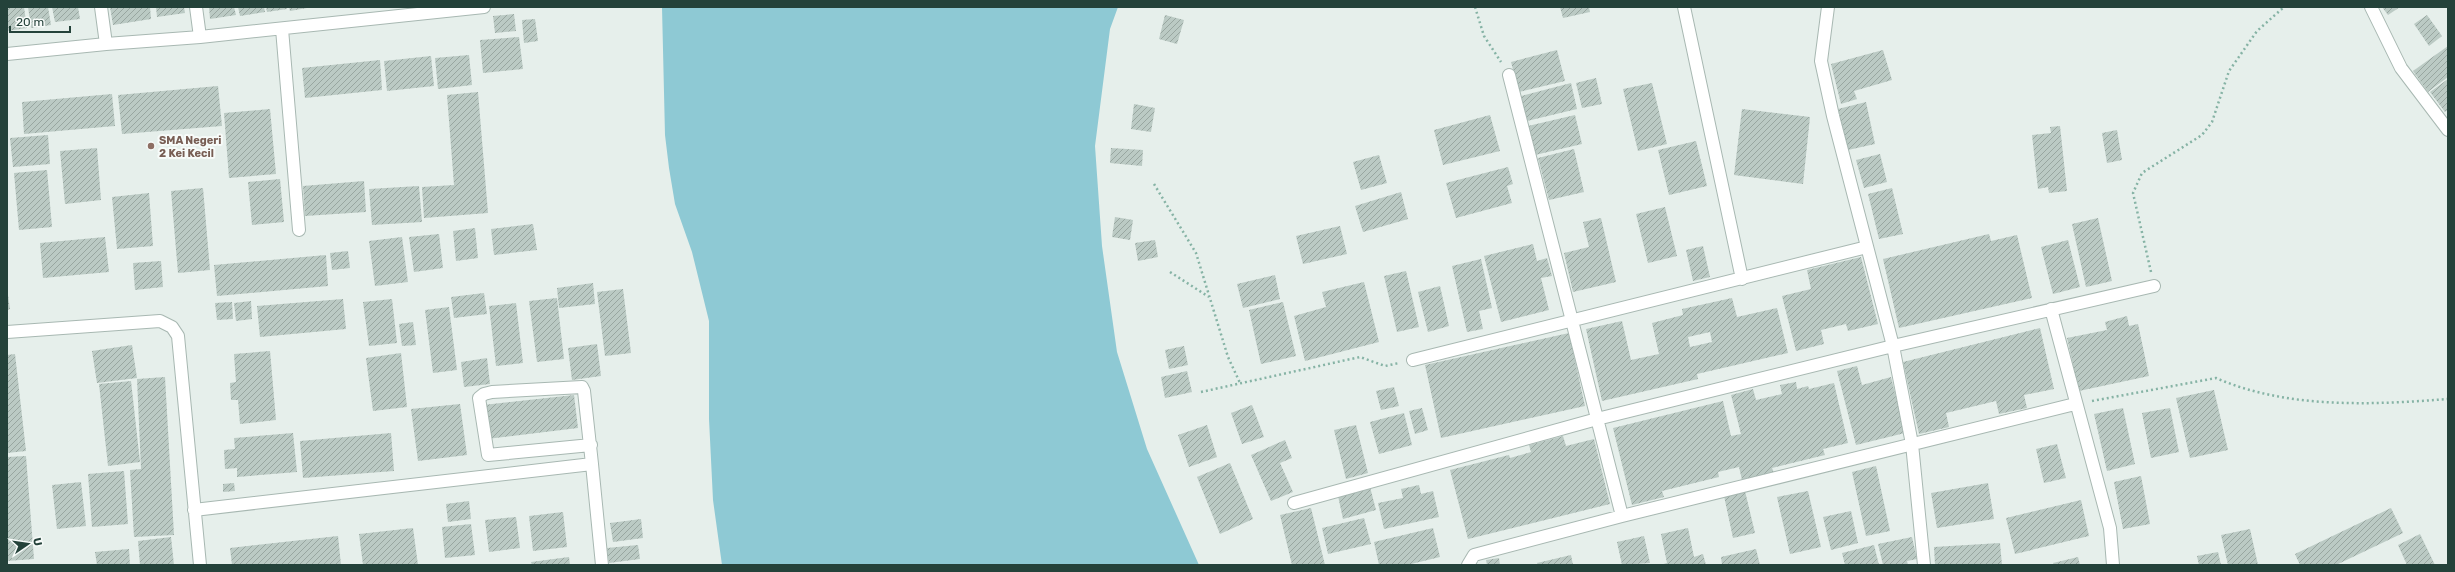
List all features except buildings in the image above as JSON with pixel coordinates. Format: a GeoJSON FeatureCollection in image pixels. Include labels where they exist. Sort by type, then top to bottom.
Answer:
{"type":"FeatureCollection","features":[{"type":"Feature","properties":{"kind":"street"},"geometry":{"type":"LineString","coordinates":[[101,7],[106,44]]}},
{"type":"Feature","properties":{"kind":"street"},"geometry":{"type":"LineString","coordinates":[[196,7],[200,37]]}},
{"type":"Feature","properties":{"kind":"street"},"geometry":{"type":"LineString","coordinates":[[7,54],[282,29],[480,7]]}},
{"type":"Feature","properties":{"kind":"street"},"geometry":{"type":"LineString","coordinates":[[1684,7],[1742,279]]}},
{"type":"Feature","properties":{"kind":"street"},"geometry":{"type":"LineString","coordinates":[[1828,7],[1821,61],[1833,116],[1893,346],[1912,444],[1924,565]]}},
{"type":"Feature","properties":{"kind":"street"},"geometry":{"type":"LineString","coordinates":[[2371,7],[2401,68],[2447,125]]}},
{"type":"Feature","properties":{"kind":"street"},"geometry":{"type":"LineString","coordinates":[[282,29],[299,230]]}},
{"type":"Feature","properties":{"kind":"street"},"geometry":{"type":"LineString","coordinates":[[1509,75],[1622,516]]}},
{"type":"Feature","properties":{"kind":"street"},"geometry":{"type":"LineString","coordinates":[[1413,360],[1572,322],[1867,247]]}},
{"type":"Feature","properties":{"kind":"street"},"geometry":{"type":"LineString","coordinates":[[1294,503],[1597,419],[1893,346],[2154,286]]}},
{"type":"Feature","properties":{"kind":"street"},"geometry":{"type":"LineString","coordinates":[[2051,309],[2075,404],[2110,528],[2112,565]]}},
{"type":"Feature","properties":{"kind":"street"},"geometry":{"type":"LineString","coordinates":[[7,332],[160,321],[172,327],[178,336],[200,565]]}},
{"type":"Feature","properties":{"kind":"street"},"geometry":{"type":"LineString","coordinates":[[591,445],[488,455],[479,398],[484,394],[492,392],[582,387],[591,445],[602,565]]}},
{"type":"Feature","properties":{"kind":"street"},"geometry":{"type":"LineString","coordinates":[[1468,565],[1474,555],[1622,516],[2075,404]]}},
{"type":"Feature","properties":{"kind":"street"},"geometry":{"type":"LineString","coordinates":[[194,510],[592,464]]}},
{"type":"Feature","properties":{"kind":"path"},"geometry":{"type":"LineString","coordinates":[[1475,7],[1484,36],[1509,75]]}},
{"type":"Feature","properties":{"kind":"path"},"geometry":{"type":"LineString","coordinates":[[2154,286],[2133,193],[2142,173],[2202,135],[2212,122],[2229,71],[2257,31],[2284,7]]}},
{"type":"Feature","properties":{"kind":"path"},"geometry":{"type":"LineString","coordinates":[[1154,184],[1196,253],[1228,357],[1240,383]]}},
{"type":"Feature","properties":{"kind":"path"},"geometry":{"type":"LineString","coordinates":[[1170,272],[1210,297]]}},
{"type":"Feature","properties":{"kind":"path"},"geometry":{"type":"LineString","coordinates":[[1201,392],[1360,357],[1385,366],[1413,360]]}},
{"type":"Feature","properties":{"kind":"path"},"geometry":{"type":"LineString","coordinates":[[2075,404],[2216,378],[2232,385],[2276,397],[2354,403],[2448,399]]}},
{"type":"Feature","properties":{"kind":"water"},"geometry":{"type":"Polygon","coordinates":[[[662,7],[1118,7],[1110,29],[1095,146],[1102,246],[1117,352],[1147,449],[1199,565],[722,565],[713,500],[709,419],[709,321],[692,252],[675,204],[669,168],[665,135],[662,7]]]}},
{"type":"Feature","properties":{"kind":"place","name":"SMA Negeri 2 Kei Kecil"},"geometry":{"type":"Point","coordinates":[151,146]}}]}
